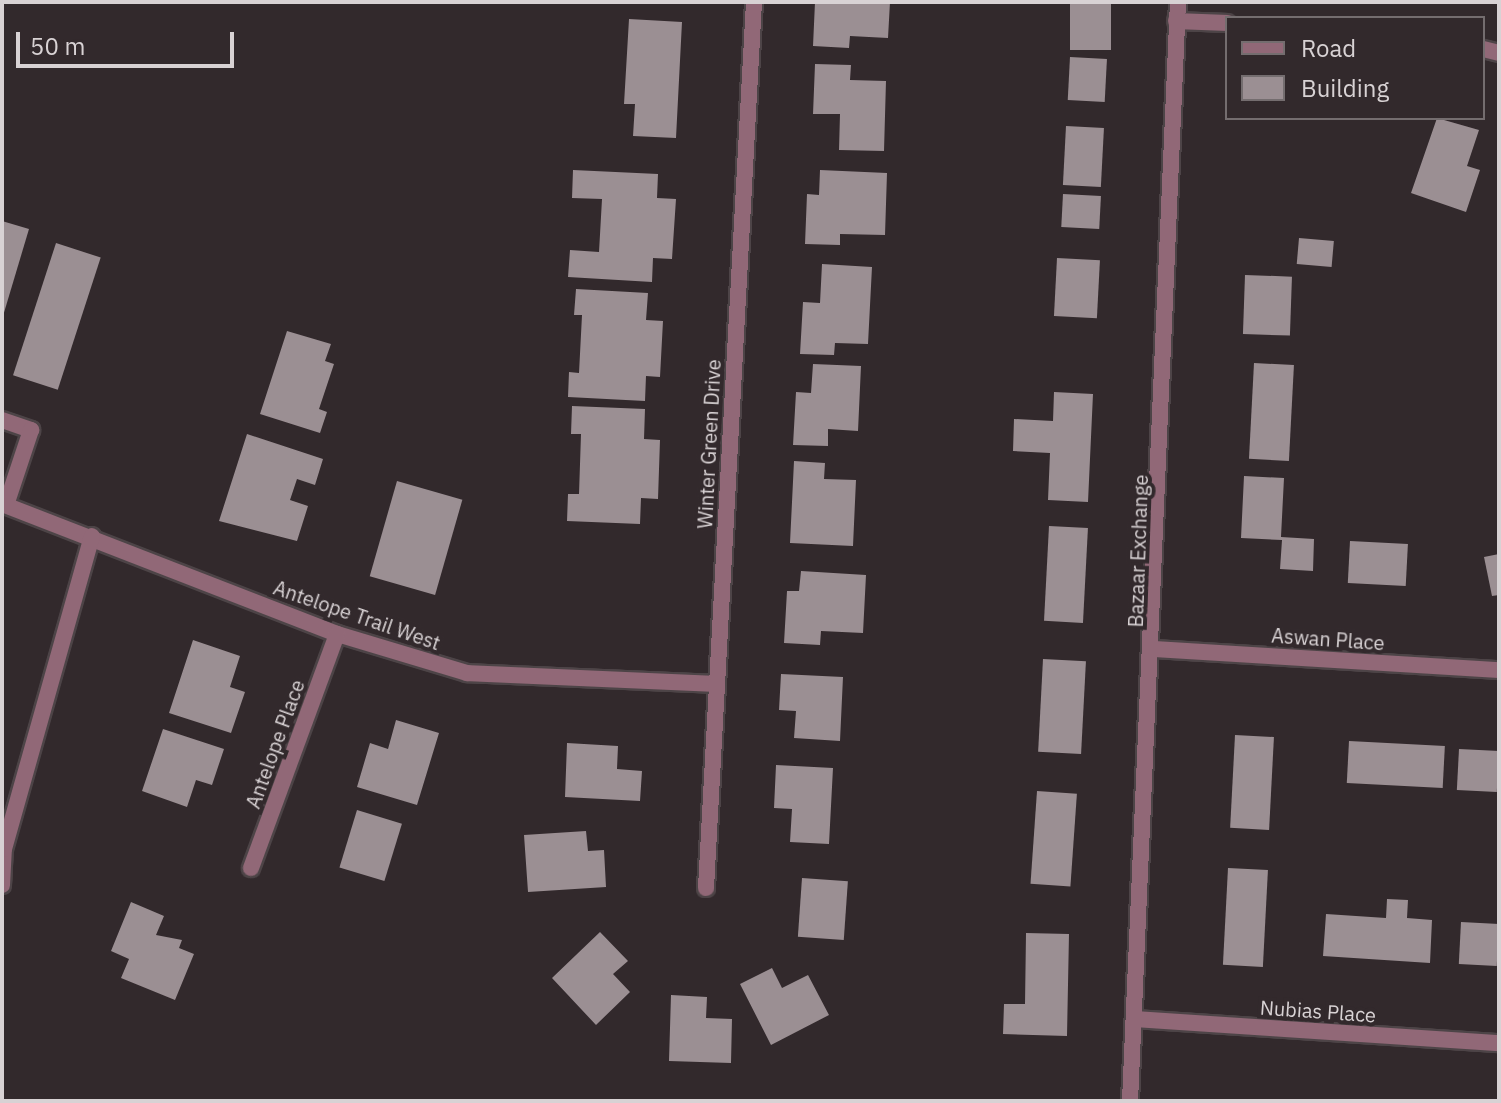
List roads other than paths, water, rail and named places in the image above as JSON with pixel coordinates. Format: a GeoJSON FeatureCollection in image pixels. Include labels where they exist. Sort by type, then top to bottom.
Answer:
{"type":"FeatureCollection","features":[{"type":"Feature","properties":{"kind":"street","name":"Winter Green Drive"},"geometry":{"type":"LineString","coordinates":[[706,888],[754,2]]}},
{"type":"Feature","properties":{"kind":"street","name":"Bazaar Exchange"},"geometry":{"type":"LineString","coordinates":[[1130,1101],[1154,649],[1178,2]]}},
{"type":"Feature","properties":{"kind":"street"},"geometry":{"type":"LineString","coordinates":[[1176,21],[1225,23]]}},
{"type":"Feature","properties":{"kind":"street"},"geometry":{"type":"LineString","coordinates":[[2,420],[31,430],[4,505]]}},
{"type":"Feature","properties":{"kind":"street","name":"Antelope Trail West"},"geometry":{"type":"LineString","coordinates":[[4,505],[92,536],[337,634],[467,673],[715,684]]}},
{"type":"Feature","properties":{"kind":"street"},"geometry":{"type":"LineString","coordinates":[[2,885],[4,849],[92,536]]}},
{"type":"Feature","properties":{"kind":"street","name":"Antelope Place"},"geometry":{"type":"LineString","coordinates":[[251,868],[337,634]]}},
{"type":"Feature","properties":{"kind":"street","name":"Aswan Place"},"geometry":{"type":"LineString","coordinates":[[1154,649],[1499,670]]}},
{"type":"Feature","properties":{"kind":"street","name":"Nubias Place"},"geometry":{"type":"LineString","coordinates":[[1135,1019],[1499,1043]]}}]}
